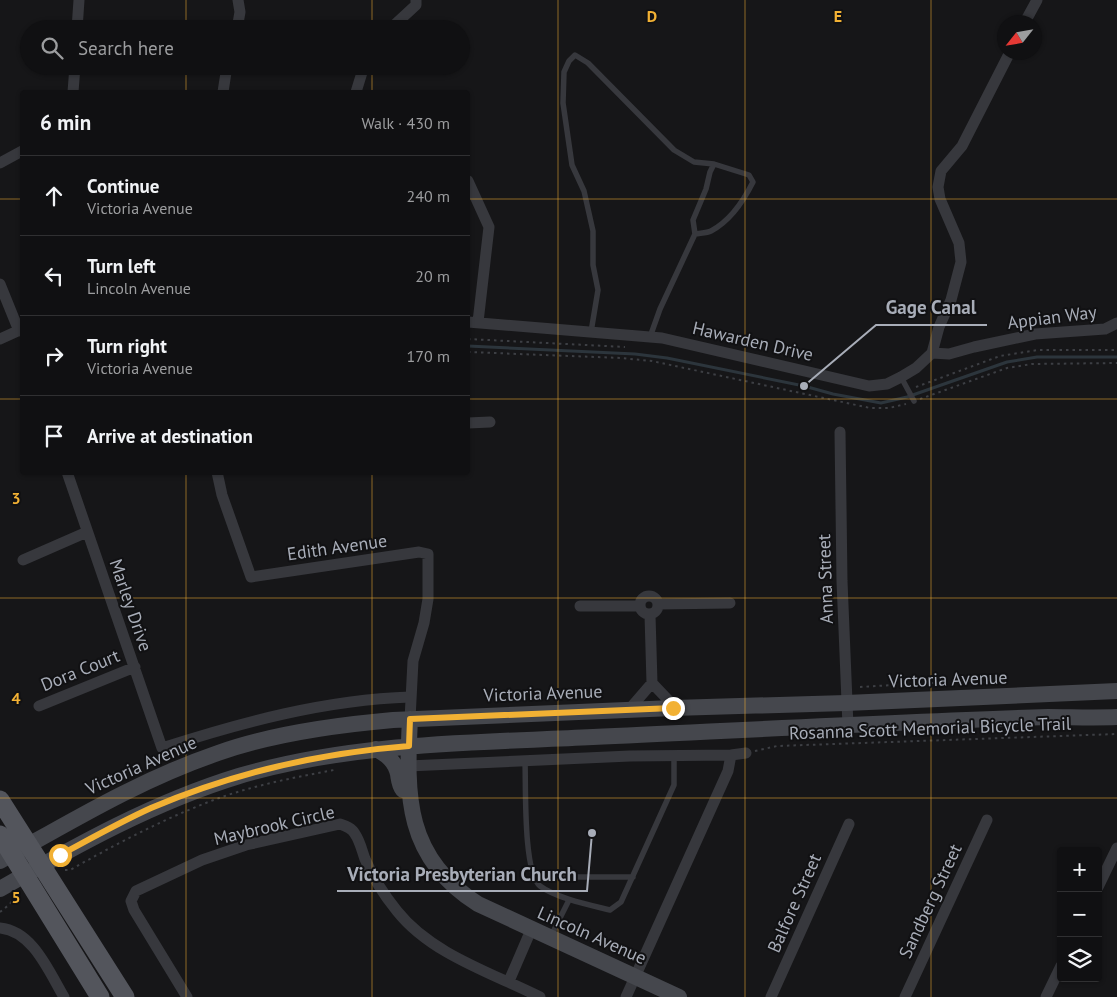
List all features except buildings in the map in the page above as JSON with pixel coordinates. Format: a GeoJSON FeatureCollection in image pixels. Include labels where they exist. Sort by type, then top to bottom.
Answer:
{"type":"FeatureCollection","features":[{"type":"Feature","properties":{"kind":"main road","name":"Victoria Avenue"},"geometry":{"type":"LineString","coordinates":[[6,857],[102,803],[155,778],[220,752],[311,730],[410,719],[1117,691]]}},
{"type":"Feature","properties":{"kind":"main road"},"geometry":{"type":"LineString","coordinates":[[0,889],[41,865],[151,808],[241,776],[286,764],[334,755],[409,746],[1050,717],[1117,717]]}},
{"type":"Feature","properties":{"kind":"main road","name":"Lincoln Avenue"},"geometry":{"type":"LineString","coordinates":[[410,719],[408,766],[411,813],[421,842],[448,882],[461,894],[478,904],[679,997]]}},
{"type":"Feature","properties":{"kind":"main road"},"geometry":{"type":"LineString","coordinates":[[376,749],[392,760],[398,772],[400,787],[410,797]]}},
{"type":"Feature","properties":{"kind":"main road"},"geometry":{"type":"LineString","coordinates":[[0,800],[125,997]]}},
{"type":"Feature","properties":{"kind":"main road"},"geometry":{"type":"LineString","coordinates":[[0,835],[6,857],[24,875],[100,997]]}},
{"type":"Feature","properties":{"kind":"street"},"geometry":{"type":"LineString","coordinates":[[78,20],[79,0]]}},
{"type":"Feature","properties":{"kind":"street"},"geometry":{"type":"LineString","coordinates":[[238,0],[240,12],[239,20]]}},
{"type":"Feature","properties":{"kind":"street"},"geometry":{"type":"LineString","coordinates":[[400,20],[416,5],[416,0]]}},
{"type":"Feature","properties":{"kind":"street"},"geometry":{"type":"LineString","coordinates":[[1029,15],[1037,0]]}},
{"type":"Feature","properties":{"kind":"street"},"geometry":{"type":"LineString","coordinates":[[932,352],[939,327],[951,300],[961,262],[959,243],[940,199],[938,187],[941,171],[962,146],[1006,60]]}},
{"type":"Feature","properties":{"kind":"street"},"geometry":{"type":"LineString","coordinates":[[73,90],[74,75]]}},
{"type":"Feature","properties":{"kind":"street"},"geometry":{"type":"LineString","coordinates":[[223,90],[225,75]]}},
{"type":"Feature","properties":{"kind":"street"},"geometry":{"type":"LineString","coordinates":[[357,90],[361,75]]}},
{"type":"Feature","properties":{"kind":"street"},"geometry":{"type":"LineString","coordinates":[[0,163],[20,152]]}},
{"type":"Feature","properties":{"kind":"street"},"geometry":{"type":"LineString","coordinates":[[470,185],[489,226],[473,322]]}},
{"type":"Feature","properties":{"kind":"street"},"geometry":{"type":"LineString","coordinates":[[0,284],[20,330],[0,339]]}},
{"type":"Feature","properties":{"kind":"street","name":"Hawarden Drive"},"geometry":{"type":"LineString","coordinates":[[473,322],[662,338],[869,386],[887,384],[902,377],[916,368],[932,352]]}},
{"type":"Feature","properties":{"kind":"street","name":"Appian Way"},"geometry":{"type":"LineString","coordinates":[[932,352],[949,354],[1034,334],[1105,329],[1117,322]]}},
{"type":"Feature","properties":{"kind":"street"},"geometry":{"type":"LineString","coordinates":[[470,423],[490,422]]}},
{"type":"Feature","properties":{"kind":"street","name":"Anna Street"},"geometry":{"type":"LineString","coordinates":[[840,432],[848,726]]}},
{"type":"Feature","properties":{"kind":"street","name":"Marley Drive"},"geometry":{"type":"LineString","coordinates":[[69,475],[162,748],[230,726],[315,707],[350,701],[410,697]]}},
{"type":"Feature","properties":{"kind":"street","name":"Edith Avenue"},"geometry":{"type":"LineString","coordinates":[[218,475],[222,495],[251,577],[420,552],[428,554]]}},
{"type":"Feature","properties":{"kind":"street"},"geometry":{"type":"LineString","coordinates":[[23,560],[87,532]]}},
{"type":"Feature","properties":{"kind":"street","name":"Lincoln Avenue"},"geometry":{"type":"LineString","coordinates":[[410,719],[413,661],[424,623],[428,599],[428,554]]}},
{"type":"Feature","properties":{"kind":"street"},"geometry":{"type":"LineString","coordinates":[[648,596],[655,598],[658,604],[656,612],[650,615],[642,613],[639,606],[641,599],[648,596]]}},
{"type":"Feature","properties":{"kind":"street"},"geometry":{"type":"LineString","coordinates":[[658,604],[730,603]]}},
{"type":"Feature","properties":{"kind":"street"},"geometry":{"type":"LineString","coordinates":[[580,606],[639,606]]}},
{"type":"Feature","properties":{"kind":"street"},"geometry":{"type":"LineString","coordinates":[[650,615],[652,683],[672,704],[673,708]]}},
{"type":"Feature","properties":{"kind":"street","name":"Dora Court"},"geometry":{"type":"LineString","coordinates":[[39,706],[135,668]]}},
{"type":"Feature","properties":{"kind":"street"},"geometry":{"type":"LineString","coordinates":[[632,710],[633,705],[652,683]]}},
{"type":"Feature","properties":{"kind":"street"},"geometry":{"type":"LineString","coordinates":[[408,766],[746,753]]}},
{"type":"Feature","properties":{"kind":"street"},"geometry":{"type":"LineString","coordinates":[[626,997],[728,771],[731,755]]}},
{"type":"Feature","properties":{"kind":"street","name":"Sandberg Street"},"geometry":{"type":"LineString","coordinates":[[905,997],[987,820]]}},
{"type":"Feature","properties":{"kind":"street","name":"Maybrook Circle"},"geometry":{"type":"LineString","coordinates":[[187,997],[134,910],[131,900],[136,891],[202,860],[246,845],[340,824],[349,826],[355,833],[380,888],[398,913],[423,937],[448,953],[540,997]]}},
{"type":"Feature","properties":{"kind":"street","name":"Balfore Street"},"geometry":{"type":"LineString","coordinates":[[771,997],[849,824]]}},
{"type":"Feature","properties":{"kind":"street"},"geometry":{"type":"LineString","coordinates":[[1102,879],[1117,848]]}},
{"type":"Feature","properties":{"kind":"street"},"geometry":{"type":"LineString","coordinates":[[0,928],[22,936],[35,950],[64,997]]}},
{"type":"Feature","properties":{"kind":"street"},"geometry":{"type":"LineString","coordinates":[[509,982],[531,930]]}},
{"type":"Feature","properties":{"kind":"street"},"geometry":{"type":"LineString","coordinates":[[1046,997],[1057,974]]}},
{"type":"Feature","properties":{"kind":"lane"},"geometry":{"type":"LineString","coordinates":[[591,332],[598,290],[593,265],[593,230],[584,191],[572,165],[567,141],[563,103],[564,72],[569,61],[575,55],[588,62],[674,150],[694,162],[714,164],[749,175],[753,182],[746,196],[727,219],[710,232],[695,234]]}},
{"type":"Feature","properties":{"kind":"lane"},"geometry":{"type":"LineString","coordinates":[[650,337],[660,309],[695,234],[693,220],[714,164]]}},
{"type":"Feature","properties":{"kind":"lane"},"geometry":{"type":"LineString","coordinates":[[902,377],[914,401]]}},
{"type":"Feature","properties":{"kind":"lane"},"geometry":{"type":"LineString","coordinates":[[525,762],[529,861],[534,877],[540,886],[569,900],[610,910],[621,902],[674,785],[674,756]]}},
{"type":"Feature","properties":{"kind":"lane"},"geometry":{"type":"LineString","coordinates":[[534,877],[633,877]]}},
{"type":"Feature","properties":{"kind":"lane"},"geometry":{"type":"LineString","coordinates":[[550,938],[569,900]]}},
{"type":"Feature","properties":{"kind":"path"},"geometry":{"type":"LineString","coordinates":[[860,687],[929,682],[1007,682]]}},
{"type":"Feature","properties":{"kind":"path","name":"Rosanna Scott Memorial Bicycle Trail"},"geometry":{"type":"LineString","coordinates":[[746,753],[776,746],[1117,734]]}},
{"type":"Feature","properties":{"kind":"path"},"geometry":{"type":"LineString","coordinates":[[65,870],[70,870],[157,825],[220,798],[266,784],[339,769]]}},
{"type":"Feature","properties":{"kind":"path"},"geometry":{"type":"LineString","coordinates":[[0,912],[10,904],[15,896]]}},
{"type":"Feature","properties":{"kind":"waterway"},"geometry":{"type":"LineString","coordinates":[[470,346],[635,354],[667,358],[881,403],[907,397],[1007,362],[1037,357],[1117,357]]}},
{"type":"Feature","properties":{"kind":"place","name":"Gage Canal"},"geometry":{"type":"Point","coordinates":[804,386]}},
{"type":"Feature","properties":{"kind":"place","name":"Victoria Presbyterian Church"},"geometry":{"type":"Point","coordinates":[592,833]}},
{"type":"Feature","properties":{"kind":"route"},"geometry":{"type":"LineString","coordinates":[[60,855],[151,808],[241,776],[286,764],[334,755],[409,746],[410,719],[673,708]]}}]}
